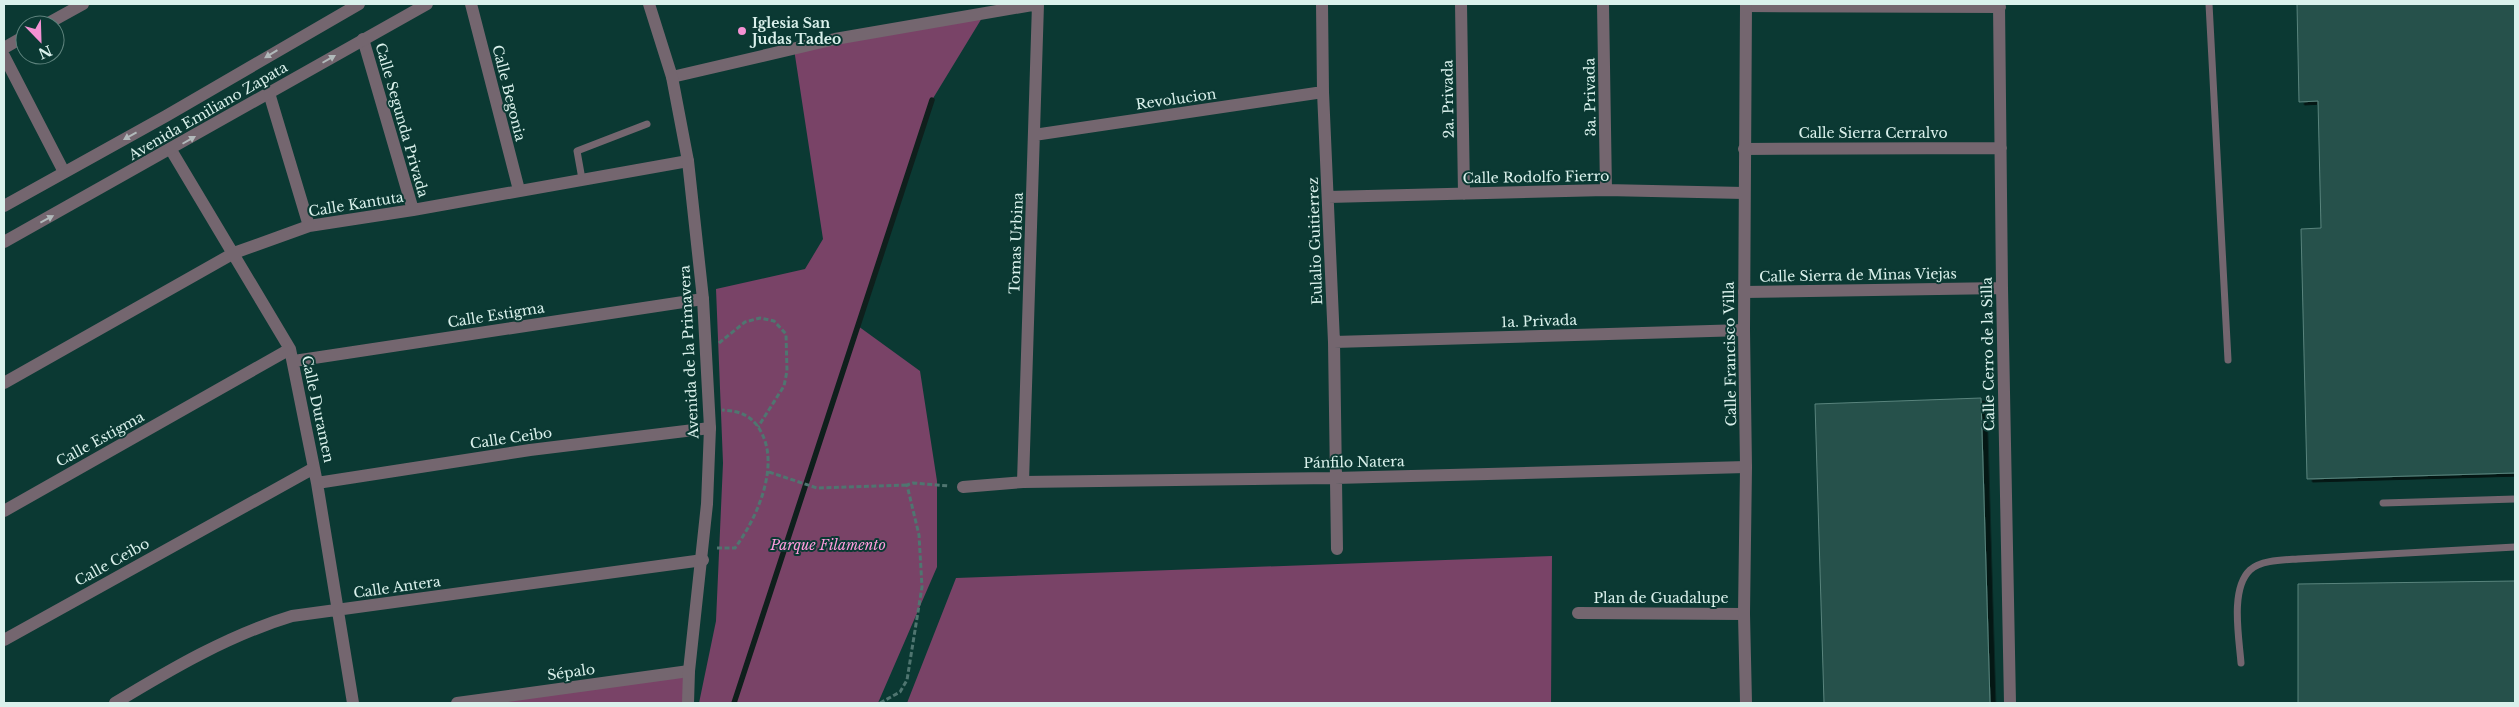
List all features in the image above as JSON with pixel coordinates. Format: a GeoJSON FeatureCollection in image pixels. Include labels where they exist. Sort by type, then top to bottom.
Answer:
{"type":"FeatureCollection","features":[{"type":"Feature","properties":{"kind":"street"},"geometry":{"type":"LineString","coordinates":[[63,15],[83,4]]}},
{"type":"Feature","properties":{"kind":"street","name":"Avenida Emiliano Zapata"},"geometry":{"type":"LineString","coordinates":[[4,206],[166,116],[359,4]]}},
{"type":"Feature","properties":{"kind":"street","name":"Avenida Emiliano Zapata"},"geometry":{"type":"LineString","coordinates":[[4,242],[172,150],[363,39],[428,4]]}},
{"type":"Feature","properties":{"kind":"street","name":"Calle Begonia"},"geometry":{"type":"LineString","coordinates":[[471,4],[519,190]]}},
{"type":"Feature","properties":{"kind":"street","name":"Avenida de la Primavera"},"geometry":{"type":"LineString","coordinates":[[649,4],[672,77],[688,161],[704,299],[710,428],[703,554],[689,671],[688,703]]}},
{"type":"Feature","properties":{"kind":"street"},"geometry":{"type":"LineString","coordinates":[[672,77],[835,39],[1038,4]]}},
{"type":"Feature","properties":{"kind":"street","name":"Tomas Urbina"},"geometry":{"type":"LineString","coordinates":[[1023,482],[1038,4]]}},
{"type":"Feature","properties":{"kind":"street","name":"Eulalio Guitierrez"},"geometry":{"type":"LineString","coordinates":[[1322,4],[1323,92],[1334,342],[1337,549]]}},
{"type":"Feature","properties":{"kind":"street","name":"2a. Privada"},"geometry":{"type":"LineString","coordinates":[[1461,4],[1464,194]]}},
{"type":"Feature","properties":{"kind":"street","name":"3a. Privada"},"geometry":{"type":"LineString","coordinates":[[1603,4],[1606,190]]}},
{"type":"Feature","properties":{"kind":"street"},"geometry":{"type":"LineString","coordinates":[[1746,5],[2000,5]]}},
{"type":"Feature","properties":{"kind":"street","name":"Calle Francisco Villa"},"geometry":{"type":"LineString","coordinates":[[1746,5],[1744,149],[1746,467],[1744,614],[1746,703]]}},
{"type":"Feature","properties":{"kind":"street","name":"Calle Cerro de la Silla"},"geometry":{"type":"LineString","coordinates":[[2000,5],[2002,288],[2010,703]]}},
{"type":"Feature","properties":{"kind":"street","name":"Calle Segunda Privada"},"geometry":{"type":"LineString","coordinates":[[363,39],[413,210]]}},
{"type":"Feature","properties":{"kind":"street"},"geometry":{"type":"LineString","coordinates":[[4,48],[15,42]]}},
{"type":"Feature","properties":{"kind":"street"},"geometry":{"type":"LineString","coordinates":[[4,56],[64,172]]}},
{"type":"Feature","properties":{"kind":"street","name":"Revolucion"},"geometry":{"type":"LineString","coordinates":[[1034,135],[1323,92]]}},
{"type":"Feature","properties":{"kind":"street"},"geometry":{"type":"LineString","coordinates":[[269,93],[309,226]]}},
{"type":"Feature","properties":{"kind":"street","name":"Calle Sierra Cerralvo"},"geometry":{"type":"LineString","coordinates":[[1744,149],[2002,148]]}},
{"type":"Feature","properties":{"kind":"street","name":"Calle Duramen"},"geometry":{"type":"LineString","coordinates":[[172,150],[292,355],[317,483],[353,703]]}},
{"type":"Feature","properties":{"kind":"street","name":"Calle Kantuta"},"geometry":{"type":"LineString","coordinates":[[4,383],[234,253],[309,226],[413,210],[688,161]]}},
{"type":"Feature","properties":{"kind":"street","name":"Calle Rodolfo Fierro"},"geometry":{"type":"LineString","coordinates":[[1328,197],[1606,190],[1744,193]]}},
{"type":"Feature","properties":{"kind":"street","name":"Calle Sierra de Minas Viejas"},"geometry":{"type":"LineString","coordinates":[[1744,292],[2002,288]]}},
{"type":"Feature","properties":{"kind":"street","name":"Calle Estigma"},"geometry":{"type":"LineString","coordinates":[[4,511],[292,355],[704,299]]}},
{"type":"Feature","properties":{"kind":"street","name":"1a. Privada"},"geometry":{"type":"LineString","coordinates":[[1334,342],[1744,330]]}},
{"type":"Feature","properties":{"kind":"street","name":"Calle Ceibo"},"geometry":{"type":"LineString","coordinates":[[317,483],[530,450],[710,428]]}},
{"type":"Feature","properties":{"kind":"street","name":"Pánfilo Natera"},"geometry":{"type":"LineString","coordinates":[[963,487],[1023,482],[1335,478],[1746,467]]}},
{"type":"Feature","properties":{"kind":"street","name":"Calle Ceibo"},"geometry":{"type":"LineString","coordinates":[[4,640],[314,468]]}},
{"type":"Feature","properties":{"kind":"street","name":"Calle Antera"},"geometry":{"type":"LineString","coordinates":[[115,703],[255,627],[292,616],[703,554]]}},
{"type":"Feature","properties":{"kind":"street","name":"Plan de Guadalupe"},"geometry":{"type":"LineString","coordinates":[[1578,613],[1744,614]]}},
{"type":"Feature","properties":{"kind":"street","name":"Sépalo"},"geometry":{"type":"LineString","coordinates":[[457,703],[689,671]]}},
{"type":"Feature","properties":{"kind":"lane"},"geometry":{"type":"LineString","coordinates":[[2209,4],[2228,360]]}},
{"type":"Feature","properties":{"kind":"lane"},"geometry":{"type":"LineString","coordinates":[[582,179],[577,151],[647,124]]}},
{"type":"Feature","properties":{"kind":"lane"},"geometry":{"type":"LineString","coordinates":[[2383,503],[2515,499]]}},
{"type":"Feature","properties":{"kind":"lane"},"geometry":{"type":"LineString","coordinates":[[2241,663],[2238,616],[2239,586],[2250,569],[2270,562],[2298,559],[2515,547]]}},
{"type":"Feature","properties":{"kind":"path"},"geometry":{"type":"LineString","coordinates":[[706,349],[723,341],[745,322],[760,318],[774,321],[786,334],[787,371],[784,386],[758,427]]}},
{"type":"Feature","properties":{"kind":"path"},"geometry":{"type":"LineString","coordinates":[[703,554],[735,548],[745,534],[769,472],[770,451],[754,419],[738,411],[709,410]]}},
{"type":"Feature","properties":{"kind":"path"},"geometry":{"type":"LineString","coordinates":[[769,472],[817,488],[907,485],[914,483],[963,487]]}},
{"type":"Feature","properties":{"kind":"path"},"geometry":{"type":"LineString","coordinates":[[880,703],[900,692],[907,680],[922,587],[919,535],[907,485]]}},
{"type":"Feature","properties":{"kind":"green space","name":"Parque Filamento"},"geometry":{"type":"Polygon","coordinates":[[[985,13],[932,100],[858,326],[920,371],[937,481],[937,567],[878,703],[699,703],[716,621],[723,463],[716,289],[805,269],[823,239],[794,49],[985,13]]]}},
{"type":"Feature","properties":{"kind":"green space"},"geometry":{"type":"Polygon","coordinates":[[[1552,556],[1551,703],[907,703],[956,578],[1552,556]]]}},
{"type":"Feature","properties":{"kind":"green space"},"geometry":{"type":"Polygon","coordinates":[[[689,671],[688,703],[468,703],[689,671]]]}},
{"type":"Feature","properties":{"kind":"building"},"geometry":{"type":"Polygon","coordinates":[[[2297,4],[2515,4],[2515,473],[2307,479],[2301,229],[2321,228],[2318,101],[2299,102],[2297,4]]]}},
{"type":"Feature","properties":{"kind":"building"},"geometry":{"type":"Polygon","coordinates":[[[1981,398],[1990,703],[1824,703],[1815,404],[1981,398]]]}},
{"type":"Feature","properties":{"kind":"building"},"geometry":{"type":"Polygon","coordinates":[[[2515,581],[2515,703],[2298,703],[2298,584],[2515,581]]]}},
{"type":"Feature","properties":{"kind":"waterway"},"geometry":{"type":"LineString","coordinates":[[734,703],[932,100]]}},
{"type":"Feature","properties":{"kind":"place","name":"Iglesia San Judas Tadeo"},"geometry":{"type":"Point","coordinates":[742,31]}}]}
